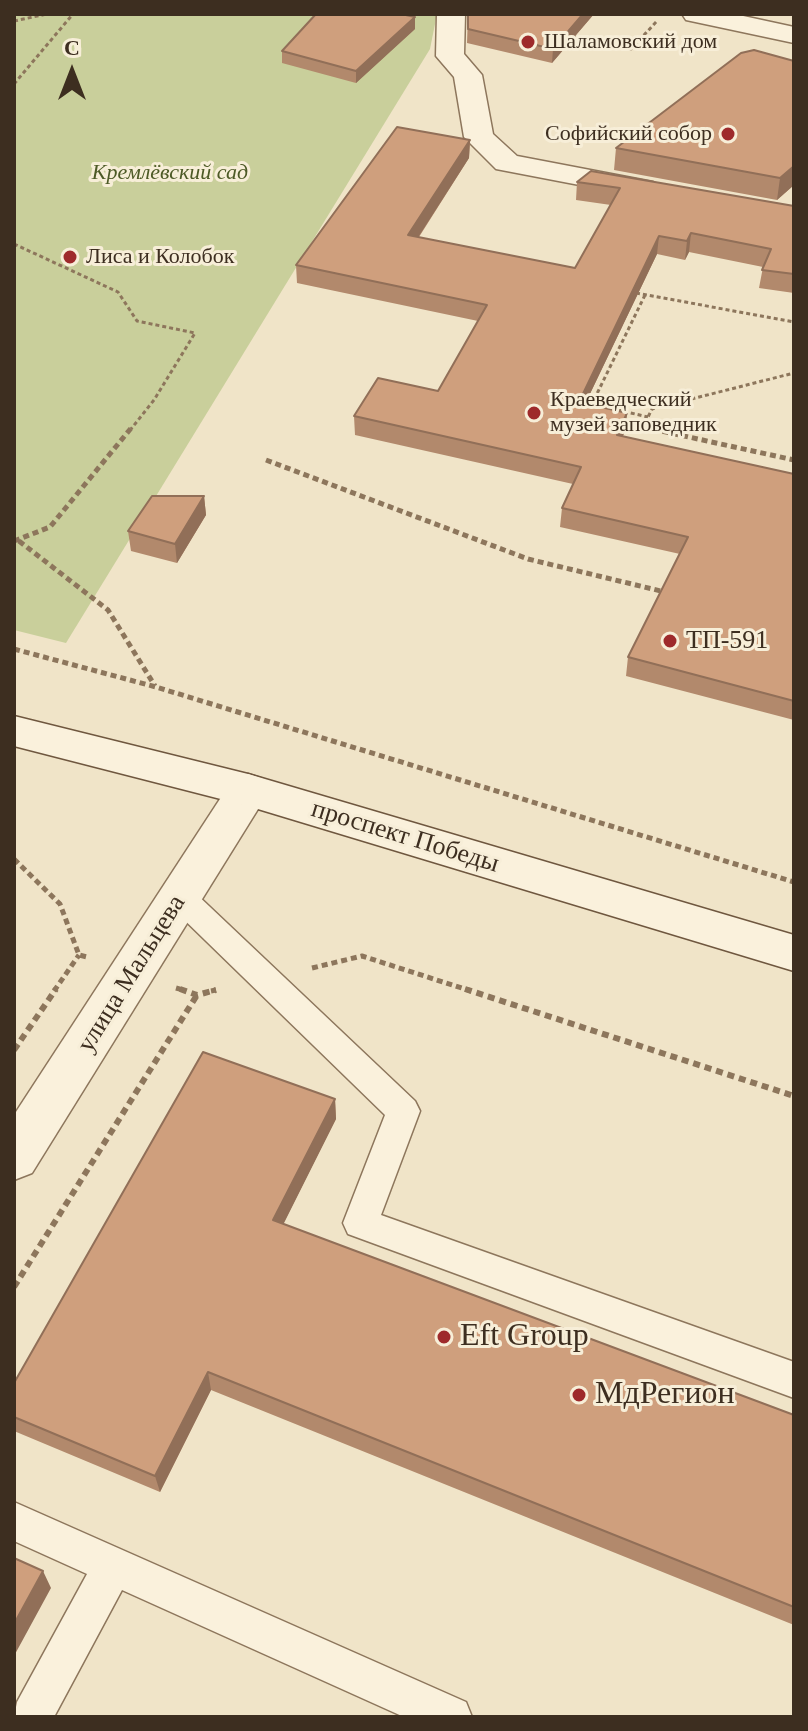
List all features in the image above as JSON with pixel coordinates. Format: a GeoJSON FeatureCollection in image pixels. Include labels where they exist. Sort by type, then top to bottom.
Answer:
{"type":"FeatureCollection","features":[{"type":"Feature","properties":{"kind":"street"},"geometry":{"type":"LineString","coordinates":[[451,14],[450,56],[468,75],[479,137],[507,163],[673,193]]}},
{"type":"Feature","properties":{"kind":"street"},"geometry":{"type":"LineString","coordinates":[[696,14],[794,35]]}},
{"type":"Feature","properties":{"kind":"street","name":"проспект Победы"},"geometry":{"type":"LineString","coordinates":[[14,731],[248,790],[794,953]]}},
{"type":"Feature","properties":{"kind":"street","name":"улица Мальцева"},"geometry":{"type":"LineString","coordinates":[[14,1158],[248,790]]}},
{"type":"Feature","properties":{"kind":"lane"},"geometry":{"type":"LineString","coordinates":[[180,897],[403,1111],[360,1223],[794,1380]]}},
{"type":"Feature","properties":{"kind":"lane"},"geometry":{"type":"LineString","coordinates":[[14,1521],[451,1717]]}},
{"type":"Feature","properties":{"kind":"lane"},"geometry":{"type":"LineString","coordinates":[[32,1717],[113,1566]]}},
{"type":"Feature","properties":{"kind":"path"},"geometry":{"type":"LineString","coordinates":[[14,21],[47,14]]}},
{"type":"Feature","properties":{"kind":"path"},"geometry":{"type":"LineString","coordinates":[[14,84],[73,14]]}},
{"type":"Feature","properties":{"kind":"path"},"geometry":{"type":"LineString","coordinates":[[574,37],[631,49],[665,14]]}},
{"type":"Feature","properties":{"kind":"path"},"geometry":{"type":"LineString","coordinates":[[14,244],[118,292],[137,321],[195,333],[154,400],[50,527],[16,541]]}},
{"type":"Feature","properties":{"kind":"path"},"geometry":{"type":"LineString","coordinates":[[636,293],[794,322]]}},
{"type":"Feature","properties":{"kind":"path"},"geometry":{"type":"LineString","coordinates":[[645,295],[592,404],[648,417]]}},
{"type":"Feature","properties":{"kind":"path"},"geometry":{"type":"LineString","coordinates":[[794,373],[652,409],[642,429],[794,460]]}},
{"type":"Feature","properties":{"kind":"path"},"geometry":{"type":"LineString","coordinates":[[266,460],[528,559],[676,595]]}},
{"type":"Feature","properties":{"kind":"path"},"geometry":{"type":"LineString","coordinates":[[16,541],[108,610],[156,687]]}},
{"type":"Feature","properties":{"kind":"path"},"geometry":{"type":"LineString","coordinates":[[14,649],[156,687],[794,882]]}},
{"type":"Feature","properties":{"kind":"path"},"geometry":{"type":"LineString","coordinates":[[14,1050],[79,955]]}},
{"type":"Feature","properties":{"kind":"path"},"geometry":{"type":"LineString","coordinates":[[14,1287],[197,995],[265,978],[362,956],[794,1096]]}},
{"type":"Feature","properties":{"kind":"green space","name":"Кремлёвский сад"},"geometry":{"type":"Polygon","coordinates":[[[14,14],[437,14],[430,49],[66,643],[14,630],[14,14]]]}},
{"type":"Feature","properties":{"kind":"building"},"geometry":{"type":"Polygon","coordinates":[[[316,14],[401,14],[415,17],[356,71],[282,51],[316,14]]]}},
{"type":"Feature","properties":{"kind":"building","name":"Шаламовский дом"},"geometry":{"type":"Polygon","coordinates":[[[468,14],[583,14],[553,49],[468,29],[468,14]]]}},
{"type":"Feature","properties":{"kind":"building","name":"Софийский собор"},"geometry":{"type":"Polygon","coordinates":[[[754,50],[794,61],[794,166],[780,178],[616,148],[741,53],[754,50]]]}},
{"type":"Feature","properties":{"kind":"building"},"geometry":{"type":"Polygon","coordinates":[[[397,127],[470,140],[408,235],[575,268],[620,188],[577,182],[591,171],[794,206],[794,274],[762,270],[771,249],[691,233],[687,241],[659,236],[579,402],[627,413],[617,435],[794,474],[794,701],[628,657],[688,537],[562,508],[581,467],[354,416],[378,378],[438,391],[487,305],[296,265],[397,127]]]}},
{"type":"Feature","properties":{"kind":"building"},"geometry":{"type":"Polygon","coordinates":[[[152,496],[204,496],[175,544],[128,531],[152,496]]]}},
{"type":"Feature","properties":{"kind":"building"},"geometry":{"type":"Polygon","coordinates":[[[203,1052],[335,1099],[273,1220],[794,1415],[794,1607],[208,1372],[155,1476],[14,1417],[14,1383],[203,1052]]]}},
{"type":"Feature","properties":{"kind":"building"},"geometry":{"type":"Polygon","coordinates":[[[14,1558],[43,1571],[14,1624],[14,1558]]]}},
{"type":"Feature","properties":{"kind":"place","name":"Шаламовский дом"},"geometry":{"type":"Point","coordinates":[528,42]}},
{"type":"Feature","properties":{"kind":"place","name":"Софийский собор"},"geometry":{"type":"Point","coordinates":[728,134]}},
{"type":"Feature","properties":{"kind":"place","name":"Лиса и Колобок"},"geometry":{"type":"Point","coordinates":[70,257]}},
{"type":"Feature","properties":{"kind":"place","name":"Краеведческий музей заповедник"},"geometry":{"type":"Point","coordinates":[534,413]}},
{"type":"Feature","properties":{"kind":"place","name":"ТП-591"},"geometry":{"type":"Point","coordinates":[670,641]}},
{"type":"Feature","properties":{"kind":"place","name":"Eft Group"},"geometry":{"type":"Point","coordinates":[444,1337]}},
{"type":"Feature","properties":{"kind":"place","name":"МдРегион"},"geometry":{"type":"Point","coordinates":[579,1395]}}]}
